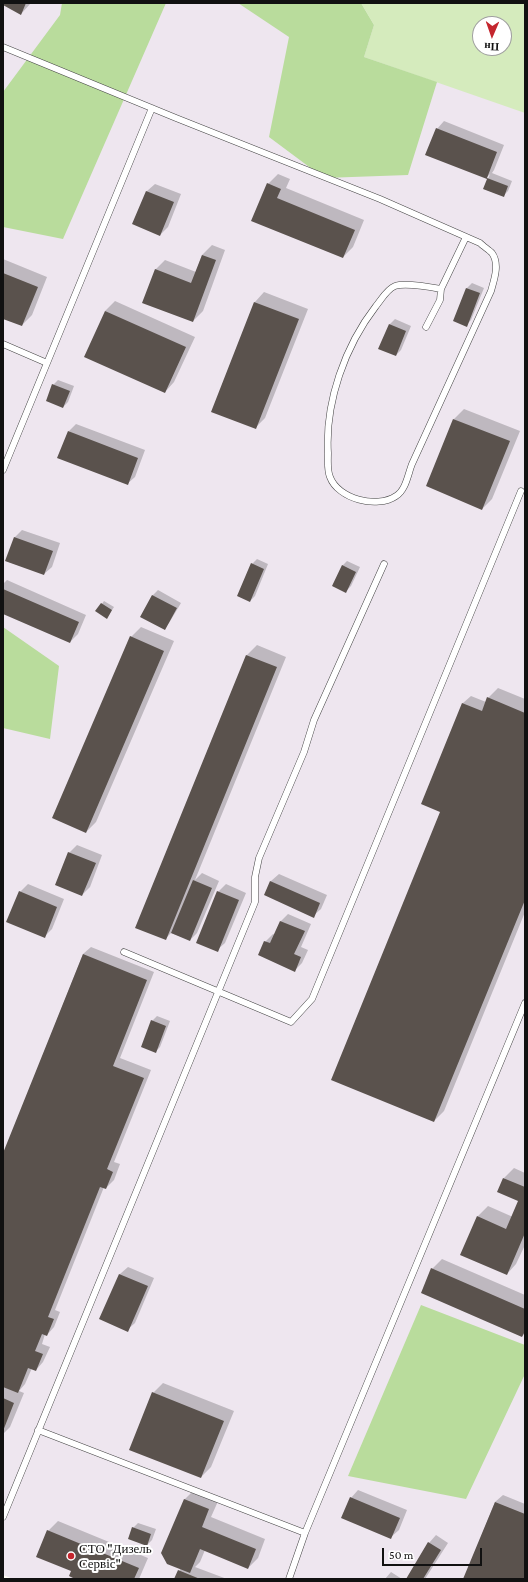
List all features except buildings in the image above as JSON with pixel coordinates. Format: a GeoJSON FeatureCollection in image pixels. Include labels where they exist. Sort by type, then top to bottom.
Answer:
{"type":"FeatureCollection","features":[{"type":"Feature","properties":{"kind":"lane"},"geometry":{"type":"LineString","coordinates":[[3,47],[324,178],[380,199],[480,243],[492,253],[496,274],[491,291],[412,464],[404,487],[396,496],[386,500],[369,502],[354,499],[340,490],[330,478],[328,468],[327,438],[331,407],[338,380],[357,336],[368,316],[384,295],[395,286],[408,285],[441,289]]}},
{"type":"Feature","properties":{"kind":"lane"},"geometry":{"type":"LineString","coordinates":[[3,470],[152,108]]}},
{"type":"Feature","properties":{"kind":"lane"},"geometry":{"type":"LineString","coordinates":[[426,327],[440,300],[441,289],[466,237]]}},
{"type":"Feature","properties":{"kind":"lane"},"geometry":{"type":"LineString","coordinates":[[3,344],[47,363]]}},
{"type":"Feature","properties":{"kind":"lane"},"geometry":{"type":"LineString","coordinates":[[124,952],[292,1022],[312,999],[521,491]]}},
{"type":"Feature","properties":{"kind":"lane"},"geometry":{"type":"LineString","coordinates":[[3,1516],[255,902],[255,877],[259,858],[304,752],[314,720],[384,564]]}},
{"type":"Feature","properties":{"kind":"lane"},"geometry":{"type":"LineString","coordinates":[[288,1579],[525,1003]]}},
{"type":"Feature","properties":{"kind":"lane"},"geometry":{"type":"LineString","coordinates":[[38,1430],[306,1533]]}},
{"type":"Feature","properties":{"kind":"shaded area"},"geometry":{"type":"Polygon","coordinates":[[[3,3],[361,3],[374,25],[525,113],[525,1579],[13,1579],[3,1575],[3,3]]]}},
{"type":"Feature","properties":{"kind":"green space"},"geometry":{"type":"Polygon","coordinates":[[[62,3],[166,3],[63,239],[3,227],[3,92],[60,15],[62,3]]]}},
{"type":"Feature","properties":{"kind":"green space"},"geometry":{"type":"Polygon","coordinates":[[[238,3],[361,3],[374,25],[364,57],[437,82],[408,175],[324,178],[269,137],[289,37],[238,3]]]}},
{"type":"Feature","properties":{"kind":"green space"},"geometry":{"type":"Polygon","coordinates":[[[361,3],[525,3],[525,113],[364,57],[374,25],[361,3]]]}},
{"type":"Feature","properties":{"kind":"green space"},"geometry":{"type":"Polygon","coordinates":[[[3,627],[59,666],[50,739],[3,728],[3,627]]]}},
{"type":"Feature","properties":{"kind":"green space"},"geometry":{"type":"Polygon","coordinates":[[[421,1305],[525,1345],[525,1374],[466,1499],[348,1476],[421,1305]]]}},
{"type":"Feature","properties":{"kind":"place","name":"СТО \"Дизель Сервіс\""},"geometry":{"type":"Point","coordinates":[71,1556]}}]}
